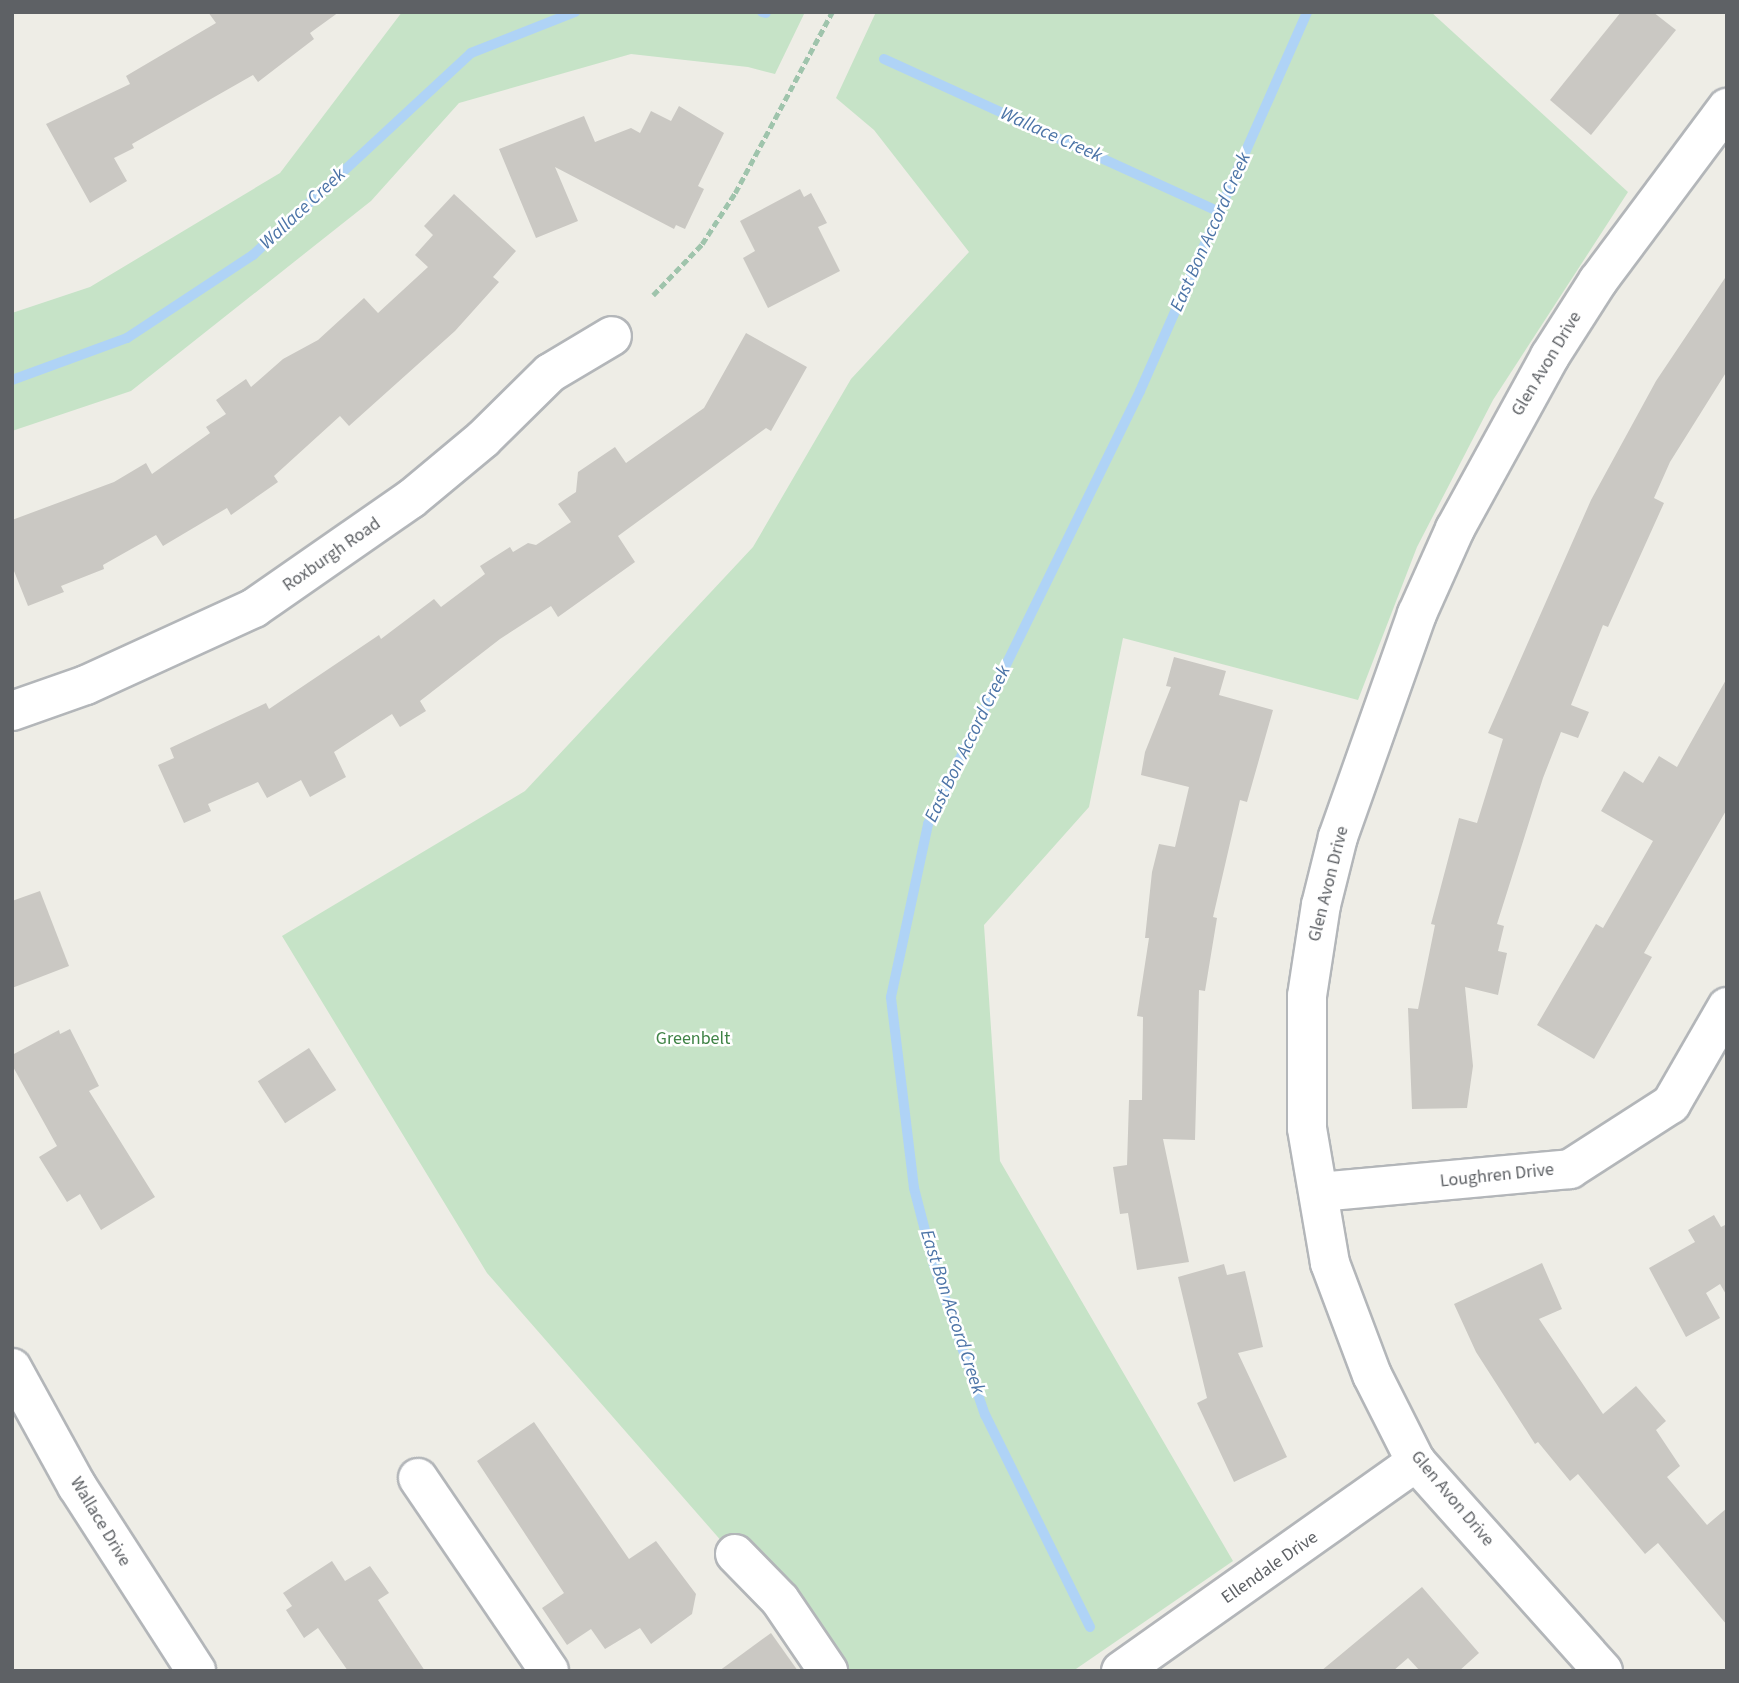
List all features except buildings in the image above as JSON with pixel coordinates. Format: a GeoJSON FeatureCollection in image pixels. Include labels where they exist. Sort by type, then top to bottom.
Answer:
{"type":"FeatureCollection","features":[{"type":"Feature","properties":{"kind":"street","name":"Glen Avon Drive"},"geometry":{"type":"LineString","coordinates":[[1603,1671],[1416,1462],[1371,1375],[1330,1263],[1307,1128],[1305,1062],[1312,953],[1338,837],[1417,614],[1455,529],[1550,356],[1645,214],[1727,108]]}},
{"type":"Feature","properties":{"kind":"street","name":"Roxburgh Road"},"geometry":{"type":"LineString","coordinates":[[12,711],[86,685],[254,608],[411,499],[483,439],[550,373],[612,336]]}},
{"type":"Feature","properties":{"kind":"street","name":"Loughren Drive"},"geometry":{"type":"LineString","coordinates":[[1319,1192],[1570,1169],[1671,1104],[1727,1007]]}},
{"type":"Feature","properties":{"kind":"street","name":"Wallace Drive"},"geometry":{"type":"LineString","coordinates":[[12,1368],[77,1486],[196,1671]]}},
{"type":"Feature","properties":{"kind":"street","name":"Ellendale Drive"},"geometry":{"type":"LineString","coordinates":[[1121,1671],[1416,1462]]}},
{"type":"Feature","properties":{"kind":"street"},"geometry":{"type":"LineString","coordinates":[[418,1478],[549,1671]]}},
{"type":"Feature","properties":{"kind":"street"},"geometry":{"type":"LineString","coordinates":[[735,1554],[780,1600],[828,1671]]}},
{"type":"Feature","properties":{"kind":"path"},"geometry":{"type":"LineString","coordinates":[[653,295],[702,244],[735,193],[832,12]]}},
{"type":"Feature","properties":{"kind":"green space"},"geometry":{"type":"Polygon","coordinates":[[[402,12],[805,12],[775,74],[748,67],[631,54],[459,103],[371,201],[131,391],[12,431],[12,313],[90,287],[280,173],[402,12]]]}},
{"type":"Feature","properties":{"kind":"green space","name":"Greenbelt"},"geometry":{"type":"Polygon","coordinates":[[[876,12],[1431,12],[1628,192],[1493,400],[1417,547],[1358,700],[1123,638],[1089,807],[984,925],[1000,1161],[1233,1561],[1073,1671],[835,1671],[487,1273],[282,936],[525,791],[753,547],[851,379],[969,252],[874,130],[836,98],[876,12]]]}},
{"type":"Feature","properties":{"kind":"waterway","name":"Wallace Creek"},"geometry":{"type":"LineString","coordinates":[[12,380],[127,338],[253,255],[471,53],[575,12]]}},
{"type":"Feature","properties":{"kind":"waterway","name":"Wallace Creek"},"geometry":{"type":"LineString","coordinates":[[762,12],[766,13]]}},
{"type":"Feature","properties":{"kind":"waterway","name":"East Bon Accord Creek"},"geometry":{"type":"LineString","coordinates":[[1090,1627],[985,1415],[934,1265],[914,1188],[891,997],[928,824],[1140,391],[1307,12]]}},
{"type":"Feature","properties":{"kind":"waterway","name":"Wallace Creek"},"geometry":{"type":"LineString","coordinates":[[884,59],[1218,211]]}}]}
